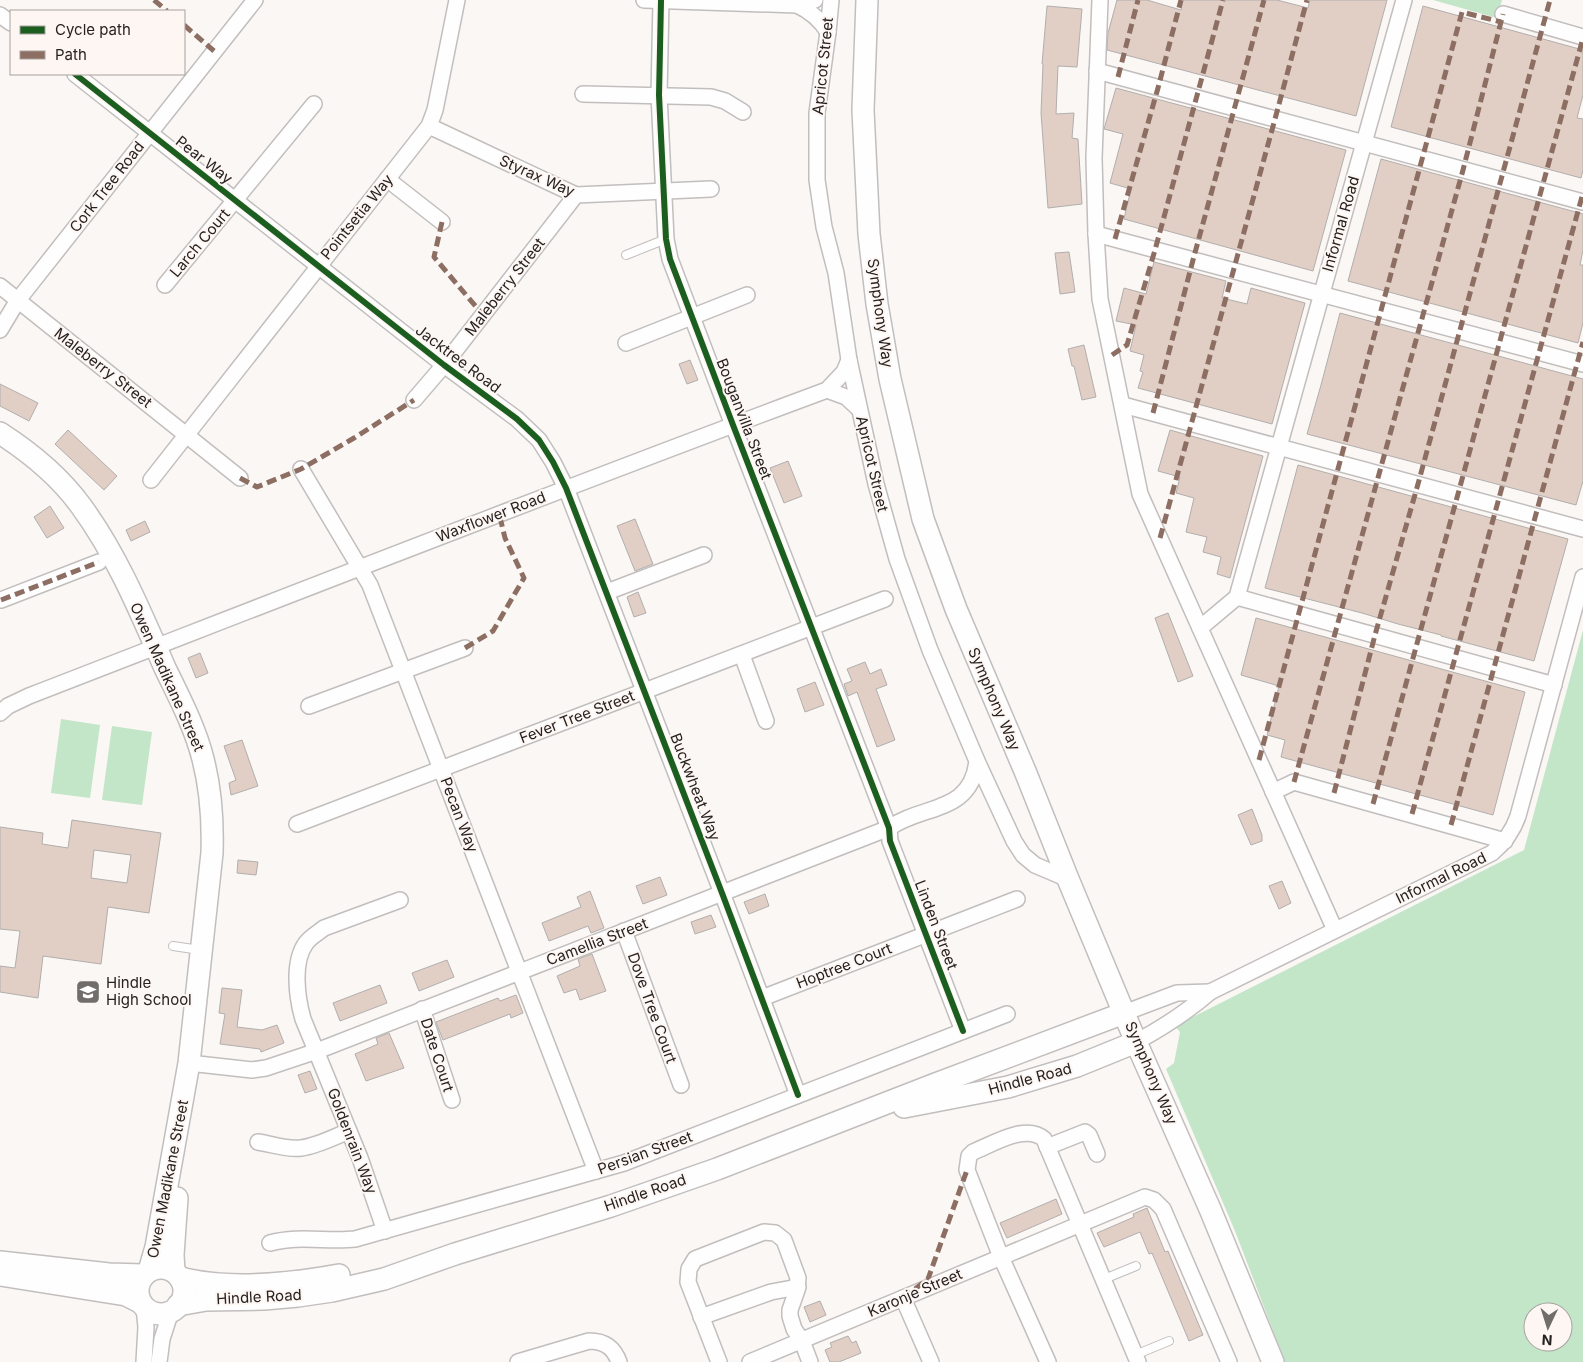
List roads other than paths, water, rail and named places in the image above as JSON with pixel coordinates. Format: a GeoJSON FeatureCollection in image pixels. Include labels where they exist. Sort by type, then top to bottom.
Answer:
{"type":"FeatureCollection","features":[{"type":"Feature","properties":{"kind":"main road","name":"Symphony Way"},"geometry":{"type":"LineString","coordinates":[[867,0],[863,110],[869,234],[877,304],[890,379],[923,519],[939,564],[1068,879],[1136,1042],[1210,1209],[1266,1358]]}},
{"type":"Feature","properties":{"kind":"main road","name":"Owen Madikane Street"},"geometry":{"type":"LineString","coordinates":[[0,433],[27,450],[58,479],[81,506],[111,554],[193,729],[203,758],[210,791],[213,828],[212,853],[189,1063],[156,1247],[146,1273]]}},
{"type":"Feature","properties":{"kind":"main road","name":"Hindle Road"},"geometry":{"type":"LineString","coordinates":[[175,1308],[194,1301],[264,1299],[332,1291],[384,1279],[455,1254],[611,1206],[717,1168],[1124,1012]]}},
{"type":"Feature","properties":{"kind":"main road","name":"Hindle Road"},"geometry":{"type":"LineString","coordinates":[[833,1124],[936,1100],[1008,1087],[1077,1066],[1136,1042]]}},
{"type":"Feature","properties":{"kind":"main road","name":"Owen Madikane Street"},"geometry":{"type":"LineString","coordinates":[[177,1275],[173,1254],[185,1088]]}},
{"type":"Feature","properties":{"kind":"main road","name":"Hindle Road"},"geometry":{"type":"LineString","coordinates":[[177,1275],[207,1284],[272,1283],[324,1278],[455,1254]]}},
{"type":"Feature","properties":{"kind":"main road"},"geometry":{"type":"LineString","coordinates":[[0,1262],[109,1274],[146,1273],[161,1268],[177,1275],[183,1283],[183,1295],[175,1308],[160,1314],[154,1313],[126,1295],[0,1274]]}},
{"type":"Feature","properties":{"kind":"main road"},"geometry":{"type":"LineString","coordinates":[[142,1304],[137,1290],[138,1283],[146,1273]]}},
{"type":"Feature","properties":{"kind":"street","name":"Cork Tree Road"},"geometry":{"type":"LineString","coordinates":[[0,330],[18,300],[255,0]]}},
{"type":"Feature","properties":{"kind":"street","name":"Pointsetia Way"},"geometry":{"type":"LineString","coordinates":[[188,435],[429,126],[435,110],[457,0]]}},
{"type":"Feature","properties":{"kind":"street"},"geometry":{"type":"LineString","coordinates":[[644,0],[797,5],[815,0]]}},
{"type":"Feature","properties":{"kind":"street","name":"Apricot Street"},"geometry":{"type":"LineString","coordinates":[[830,0],[828,32],[817,113],[817,180],[824,227],[836,273],[849,360],[876,484],[897,559],[930,650],[977,761],[1014,841],[1023,855],[1035,865],[1068,879]]}},
{"type":"Feature","properties":{"kind":"street"},"geometry":{"type":"LineString","coordinates":[[1100,0],[1094,158],[1100,299],[1140,494],[1335,930]]}},
{"type":"Feature","properties":{"kind":"street","name":"Informal Road"},"geometry":{"type":"LineString","coordinates":[[1237,596],[1404,0]]}},
{"type":"Feature","properties":{"kind":"street","name":"Bouganvilla Street"},"geometry":{"type":"LineString","coordinates":[[661,1],[659,95],[666,239],[670,259],[732,425],[889,828]]}},
{"type":"Feature","properties":{"kind":"street"},"geometry":{"type":"LineString","coordinates":[[797,5],[817,17],[828,32]]}},
{"type":"Feature","properties":{"kind":"street"},"geometry":{"type":"LineString","coordinates":[[0,14],[10,22]]}},
{"type":"Feature","properties":{"kind":"street"},"geometry":{"type":"LineString","coordinates":[[1503,14],[1583,37]]}},
{"type":"Feature","properties":{"kind":"street"},"geometry":{"type":"LineString","coordinates":[[1097,71],[1583,202]]}},
{"type":"Feature","properties":{"kind":"street","name":"Pear Way"},"geometry":{"type":"LineString","coordinates":[[76,75],[318,266]]}},
{"type":"Feature","properties":{"kind":"street"},"geometry":{"type":"LineString","coordinates":[[584,94],[718,98],[743,112]]}},
{"type":"Feature","properties":{"kind":"street","name":"Larch Court"},"geometry":{"type":"LineString","coordinates":[[165,285],[314,104]]}},
{"type":"Feature","properties":{"kind":"street","name":"Styrax Way"},"geometry":{"type":"LineString","coordinates":[[429,126],[576,196],[711,189]]}},
{"type":"Feature","properties":{"kind":"street"},"geometry":{"type":"LineString","coordinates":[[387,179],[442,222]]}},
{"type":"Feature","properties":{"kind":"street","name":"Maleberry Street"},"geometry":{"type":"LineString","coordinates":[[414,400],[444,365],[576,196]]}},
{"type":"Feature","properties":{"kind":"street"},"geometry":{"type":"LineString","coordinates":[[1096,234],[1583,364]]}},
{"type":"Feature","properties":{"kind":"street","name":"Jacktree Road"},"geometry":{"type":"LineString","coordinates":[[318,266],[444,365],[517,419],[539,440],[566,488]]}},
{"type":"Feature","properties":{"kind":"street","name":"Maleberry Street"},"geometry":{"type":"LineString","coordinates":[[0,286],[240,478]]}},
{"type":"Feature","properties":{"kind":"street"},"geometry":{"type":"LineString","coordinates":[[626,343],[747,295]]}},
{"type":"Feature","properties":{"kind":"street","name":"Waxflower Road"},"geometry":{"type":"LineString","coordinates":[[0,713],[8,706],[29,696],[566,488],[827,390],[844,372],[849,360]]}},
{"type":"Feature","properties":{"kind":"street"},"geometry":{"type":"LineString","coordinates":[[827,390],[846,398],[859,409]]}},
{"type":"Feature","properties":{"kind":"street"},"geometry":{"type":"LineString","coordinates":[[1123,405],[1583,528]]}},
{"type":"Feature","properties":{"kind":"street"},"geometry":{"type":"LineString","coordinates":[[151,480],[188,435]]}},
{"type":"Feature","properties":{"kind":"street","name":"Pecan Way"},"geometry":{"type":"LineString","coordinates":[[301,469],[370,585],[596,1171]]}},
{"type":"Feature","properties":{"kind":"street","name":"Buckwheat Way"},"geometry":{"type":"LineString","coordinates":[[566,488],[798,1095]]}},
{"type":"Feature","properties":{"kind":"street"},"geometry":{"type":"LineString","coordinates":[[607,592],[704,555]]}},
{"type":"Feature","properties":{"kind":"street"},"geometry":{"type":"LineString","coordinates":[[1,600],[99,562]]}},
{"type":"Feature","properties":{"kind":"street","name":"Informal Road"},"geometry":{"type":"LineString","coordinates":[[1136,1042],[1182,1015],[1210,992],[1492,853],[1505,841],[1518,816],[1583,577]]}},
{"type":"Feature","properties":{"kind":"street"},"geometry":{"type":"LineString","coordinates":[[1200,628],[1237,596],[1554,684]]}},
{"type":"Feature","properties":{"kind":"street","name":"Fever Tree Street"},"geometry":{"type":"LineString","coordinates":[[297,824],[886,599]]}},
{"type":"Feature","properties":{"kind":"street"},"geometry":{"type":"LineString","coordinates":[[309,706],[465,648]]}},
{"type":"Feature","properties":{"kind":"street"},"geometry":{"type":"LineString","coordinates":[[742,654],[766,720]]}},
{"type":"Feature","properties":{"kind":"street","name":"Camellia Street"},"geometry":{"type":"LineString","coordinates":[[189,1063],[252,1070],[266,1068],[317,1051],[889,828],[901,819],[943,806],[960,796],[972,781],[977,761]]}},
{"type":"Feature","properties":{"kind":"street"},"geometry":{"type":"LineString","coordinates":[[1273,792],[1294,782],[1505,841]]}},
{"type":"Feature","properties":{"kind":"street","name":"Linden Street"},"geometry":{"type":"LineString","coordinates":[[889,828],[890,841],[963,1031]]}},
{"type":"Feature","properties":{"kind":"street","name":"Hoptree Court"},"geometry":{"type":"LineString","coordinates":[[762,998],[1017,899]]}},
{"type":"Feature","properties":{"kind":"street","name":"Goldenrain Way"},"geometry":{"type":"LineString","coordinates":[[385,1230],[349,1131],[303,1019],[297,995],[299,962],[306,942],[324,928],[400,900]]}},
{"type":"Feature","properties":{"kind":"street","name":"Dove Tree Court"},"geometry":{"type":"LineString","coordinates":[[624,931],[681,1085]]}},
{"type":"Feature","properties":{"kind":"street","name":"Informal Road"},"geometry":{"type":"LineString","coordinates":[[1124,1012],[1177,994],[1210,992]]}},
{"type":"Feature","properties":{"kind":"street","name":"Date Court"},"geometry":{"type":"LineString","coordinates":[[422,1009],[452,1100]]}},
{"type":"Feature","properties":{"kind":"street","name":"Persian Street"},"geometry":{"type":"LineString","coordinates":[[270,1243],[296,1238],[339,1241],[355,1239],[624,1163],[1007,1014]]}},
{"type":"Feature","properties":{"kind":"street"},"geometry":{"type":"LineString","coordinates":[[258,1142],[302,1148],[349,1131]]}},
{"type":"Feature","properties":{"kind":"street"},"geometry":{"type":"LineString","coordinates":[[1048,1362],[1001,1257],[967,1170],[969,1156],[973,1152],[1021,1132],[1039,1135],[1044,1140],[1136,1358]]}},
{"type":"Feature","properties":{"kind":"street"},"geometry":{"type":"LineString","coordinates":[[1047,1147],[1085,1132],[1089,1135],[1097,1154]]}},
{"type":"Feature","properties":{"kind":"street","name":"Karonje Street"},"geometry":{"type":"LineString","coordinates":[[750,1362],[1140,1198],[1149,1198],[1163,1209],[1230,1362]]}},
{"type":"Feature","properties":{"kind":"street"},"geometry":{"type":"LineString","coordinates":[[719,1362],[688,1282],[692,1263],[695,1259],[764,1232],[775,1233],[784,1240],[798,1278],[798,1288],[790,1310],[790,1316],[794,1329],[802,1340],[810,1362]]}},
{"type":"Feature","properties":{"kind":"street"},"geometry":{"type":"LineString","coordinates":[[701,1317],[771,1292],[798,1288]]}},
{"type":"Feature","properties":{"kind":"street"},"geometry":{"type":"LineString","coordinates":[[903,1298],[931,1362]]}},
{"type":"Feature","properties":{"kind":"street"},"geometry":{"type":"LineString","coordinates":[[142,1304],[146,1326],[144,1362]]}},
{"type":"Feature","properties":{"kind":"street"},"geometry":{"type":"LineString","coordinates":[[159,1362],[162,1339],[175,1308]]}},
{"type":"Feature","properties":{"kind":"street"},"geometry":{"type":"LineString","coordinates":[[518,1362],[590,1341],[597,1341],[609,1346],[619,1362]]}},
{"type":"Feature","properties":{"kind":"lane"},"geometry":{"type":"LineString","coordinates":[[626,255],[666,239]]}},
{"type":"Feature","properties":{"kind":"lane"},"geometry":{"type":"LineString","coordinates":[[173,946],[202,950]]}},
{"type":"Feature","properties":{"kind":"lane"},"geometry":{"type":"LineString","coordinates":[[1104,1280],[1136,1266]]}},
{"type":"Feature","properties":{"kind":"lane"},"geometry":{"type":"LineString","coordinates":[[1136,1358],[1169,1341]]}},
{"type":"Feature","properties":{"kind":"place","name":"Hindle High School"},"geometry":{"type":"Point","coordinates":[88,992]}}]}
